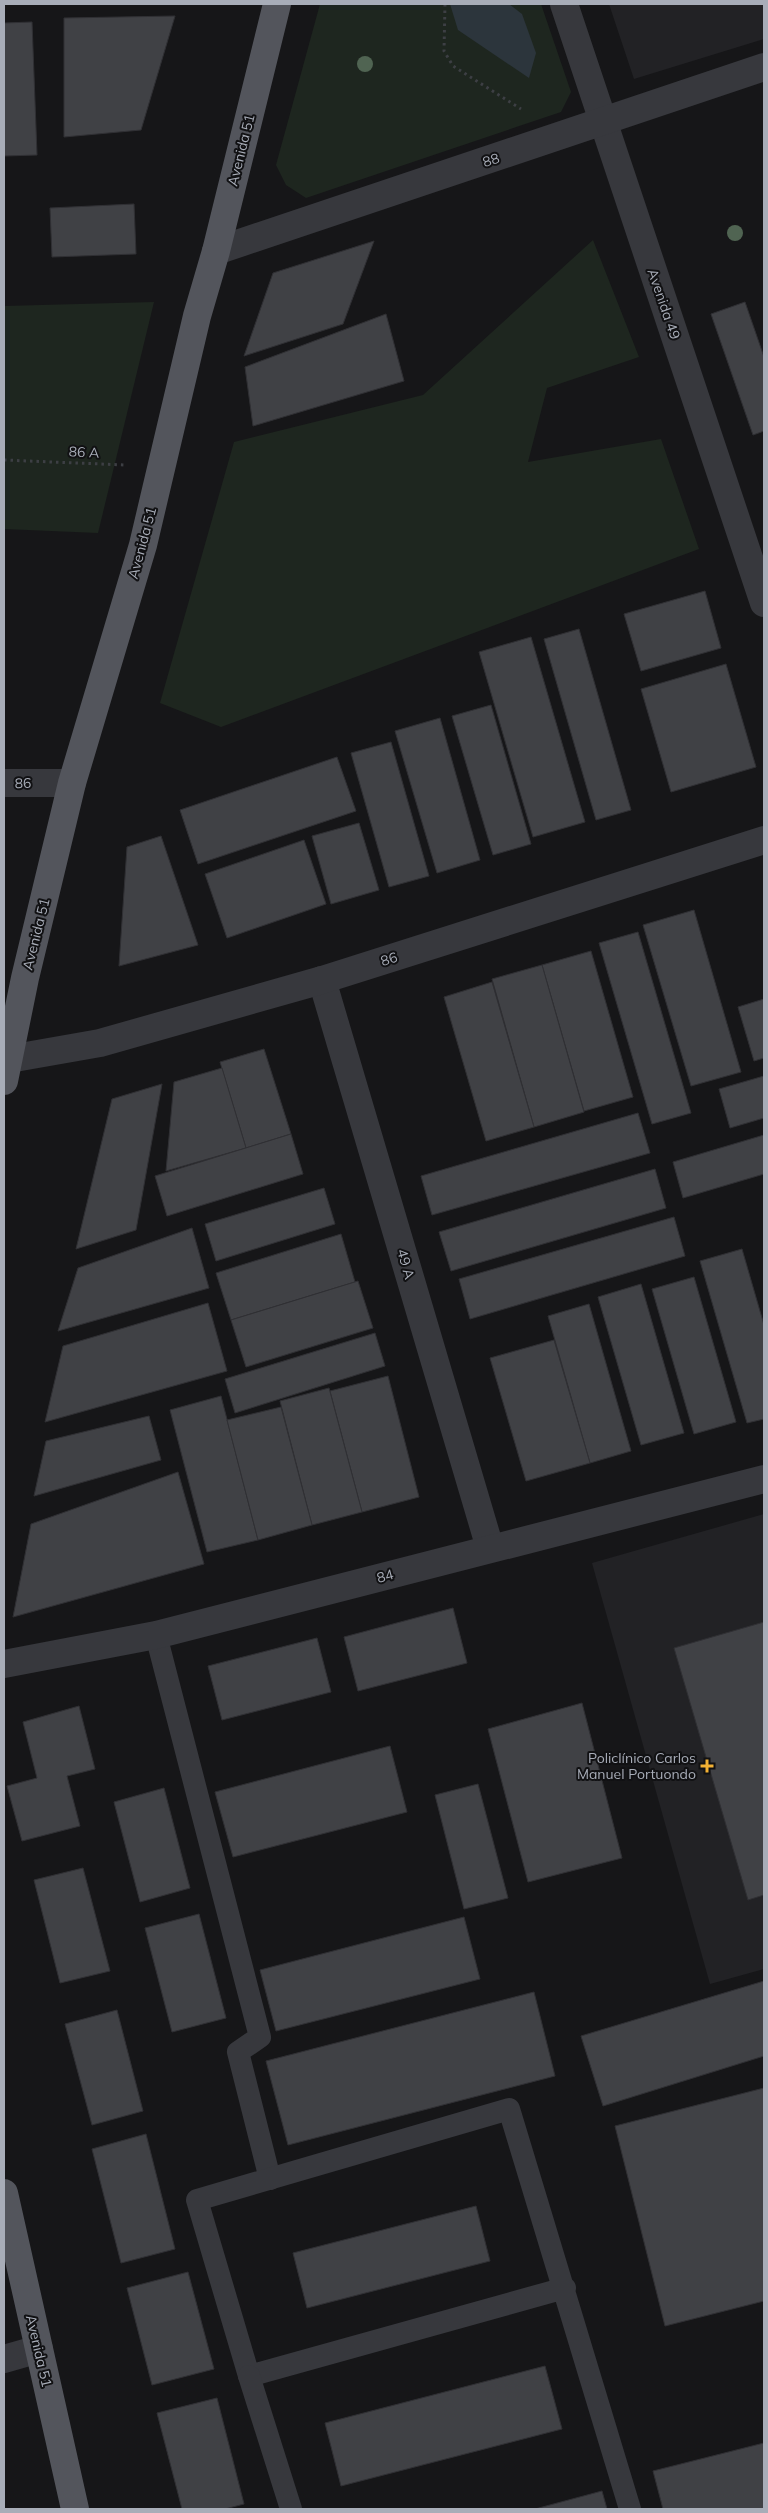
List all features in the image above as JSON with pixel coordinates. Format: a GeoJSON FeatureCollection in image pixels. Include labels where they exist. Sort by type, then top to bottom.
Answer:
{"type":"FeatureCollection","features":[{"type":"Feature","properties":{"kind":"main road","name":"Avenida 51"},"geometry":{"type":"LineString","coordinates":[[6,1070],[72,783],[163,467],[197,316],[216,251],[277,4]]}},
{"type":"Feature","properties":{"kind":"main road","name":"Avenida 51"},"geometry":{"type":"LineString","coordinates":[[4,2193],[75,2509]]}},
{"type":"Feature","properties":{"kind":"street","name":"Avenida 49"},"geometry":{"type":"LineString","coordinates":[[564,4],[764,603]]}},
{"type":"Feature","properties":{"kind":"street","name":"88"},"geometry":{"type":"LineString","coordinates":[[216,251],[603,123],[764,67]]}},
{"type":"Feature","properties":{"kind":"street","name":"86"},"geometry":{"type":"LineString","coordinates":[[4,784],[72,783]]}},
{"type":"Feature","properties":{"kind":"street","name":"86"},"geometry":{"type":"LineString","coordinates":[[6,1070],[322,980],[764,840]]}},
{"type":"Feature","properties":{"kind":"street","name":"49 A"},"geometry":{"type":"LineString","coordinates":[[322,980],[490,1548]]}},
{"type":"Feature","properties":{"kind":"street","name":"84"},"geometry":{"type":"LineString","coordinates":[[4,1664],[156,1635],[764,1479]]}},
{"type":"Feature","properties":{"kind":"street"},"geometry":{"type":"LineString","coordinates":[[4,2359],[39,2349]]}},
{"type":"Feature","properties":{"kind":"lane"},"geometry":{"type":"LineString","coordinates":[[156,1635],[260,2037],[238,2052],[270,2179]]}},
{"type":"Feature","properties":{"kind":"lane"},"geometry":{"type":"LineString","coordinates":[[291,2509],[197,2200],[509,2109],[565,2288],[630,2509]]}},
{"type":"Feature","properties":{"kind":"lane"},"geometry":{"type":"LineString","coordinates":[[249,2376],[565,2288]]}},
{"type":"Feature","properties":{"kind":"path"},"geometry":{"type":"LineString","coordinates":[[445,4],[444,51],[453,66],[524,112]]}},
{"type":"Feature","properties":{"kind":"path","name":"86 A"},"geometry":{"type":"LineString","coordinates":[[4,460],[163,467]]}},
{"type":"Feature","properties":{"kind":"shaded area"},"geometry":{"type":"Polygon","coordinates":[[[320,4],[541,4],[571,92],[561,112],[306,198],[286,185],[276,165],[320,4]]]}},
{"type":"Feature","properties":{"kind":"shaded area"},"geometry":{"type":"Polygon","coordinates":[[[450,4],[509,4],[522,14],[536,53],[529,78],[458,30],[450,4]]]}},
{"type":"Feature","properties":{"kind":"shaded area"},"geometry":{"type":"Polygon","coordinates":[[[609,4],[764,4],[764,39],[634,79],[609,4]]]}},
{"type":"Feature","properties":{"kind":"shaded area"},"geometry":{"type":"Polygon","coordinates":[[[593,240],[639,357],[547,388],[528,462],[661,439],[699,549],[221,727],[160,703],[234,442],[423,395],[593,240]]]}},
{"type":"Feature","properties":{"kind":"shaded area"},"geometry":{"type":"Polygon","coordinates":[[[154,302],[98,533],[4,529],[4,306],[154,302]]]}},
{"type":"Feature","properties":{"kind":"shaded area","name":"Policlínico Carlos Manuel Portuondo"},"geometry":{"type":"Polygon","coordinates":[[[764,1514],[764,1969],[710,1984],[592,1563],[764,1514]]]}},
{"type":"Feature","properties":{"kind":"building"},"geometry":{"type":"Polygon","coordinates":[[[175,16],[141,130],[64,137],[64,18],[175,16]]]}},
{"type":"Feature","properties":{"kind":"building"},"geometry":{"type":"Polygon","coordinates":[[[32,22],[37,155],[4,156],[4,23],[32,22]]]}},
{"type":"Feature","properties":{"kind":"building"},"geometry":{"type":"Polygon","coordinates":[[[134,204],[136,254],[52,257],[50,208],[134,204]]]}},
{"type":"Feature","properties":{"kind":"building"},"geometry":{"type":"Polygon","coordinates":[[[374,241],[343,324],[244,356],[273,273],[374,241]]]}},
{"type":"Feature","properties":{"kind":"building"},"geometry":{"type":"Polygon","coordinates":[[[745,302],[764,357],[764,431],[753,435],[711,314],[745,302]]]}},
{"type":"Feature","properties":{"kind":"building"},"geometry":{"type":"Polygon","coordinates":[[[386,314],[404,381],[253,426],[245,367],[386,314]]]}},
{"type":"Feature","properties":{"kind":"building"},"geometry":{"type":"Polygon","coordinates":[[[705,591],[721,648],[641,671],[624,614],[705,591]]]}},
{"type":"Feature","properties":{"kind":"building"},"geometry":{"type":"Polygon","coordinates":[[[579,629],[631,810],[596,820],[544,639],[579,629]]]}},
{"type":"Feature","properties":{"kind":"building"},"geometry":{"type":"Polygon","coordinates":[[[531,637],[585,822],[533,837],[479,652],[531,637]]]}},
{"type":"Feature","properties":{"kind":"building"},"geometry":{"type":"Polygon","coordinates":[[[726,664],[756,767],[671,792],[641,689],[726,664]]]}},
{"type":"Feature","properties":{"kind":"building"},"geometry":{"type":"Polygon","coordinates":[[[491,705],[531,844],[493,855],[452,716],[491,705]]]}},
{"type":"Feature","properties":{"kind":"building"},"geometry":{"type":"Polygon","coordinates":[[[440,718],[480,860],[437,873],[395,731],[440,718]]]}},
{"type":"Feature","properties":{"kind":"building"},"geometry":{"type":"Polygon","coordinates":[[[391,742],[429,876],[389,887],[351,753],[391,742]]]}},
{"type":"Feature","properties":{"kind":"building"},"geometry":{"type":"Polygon","coordinates":[[[337,757],[356,811],[198,864],[180,810],[337,757]]]}},
{"type":"Feature","properties":{"kind":"building"},"geometry":{"type":"Polygon","coordinates":[[[359,823],[379,890],[331,904],[312,836],[359,823]]]}},
{"type":"Feature","properties":{"kind":"building"},"geometry":{"type":"Polygon","coordinates":[[[161,836],[198,945],[119,966],[127,847],[161,836]]]}},
{"type":"Feature","properties":{"kind":"building"},"geometry":{"type":"Polygon","coordinates":[[[304,840],[326,904],[227,938],[205,874],[304,840]]]}},
{"type":"Feature","properties":{"kind":"building"},"geometry":{"type":"Polygon","coordinates":[[[694,910],[741,1072],[691,1086],[643,925],[694,910]]]}},
{"type":"Feature","properties":{"kind":"building"},"geometry":{"type":"Polygon","coordinates":[[[638,932],[691,1113],[652,1124],[599,943],[638,932]]]}},
{"type":"Feature","properties":{"kind":"building"},"geometry":{"type":"Polygon","coordinates":[[[591,951],[633,1097],[584,1111],[542,965],[591,951]]]}},
{"type":"Feature","properties":{"kind":"building"},"geometry":{"type":"Polygon","coordinates":[[[542,965],[584,1112],[534,1127],[492,979],[542,965]]]}},
{"type":"Feature","properties":{"kind":"building"},"geometry":{"type":"Polygon","coordinates":[[[492,982],[534,1127],[486,1141],[444,997],[492,982]]]}},
{"type":"Feature","properties":{"kind":"building"},"geometry":{"type":"Polygon","coordinates":[[[764,999],[764,1058],[754,1061],[738,1007],[764,999]]]}},
{"type":"Feature","properties":{"kind":"building"},"geometry":{"type":"Polygon","coordinates":[[[264,1049],[291,1134],[246,1148],[220,1062],[264,1049]]]}},
{"type":"Feature","properties":{"kind":"building"},"geometry":{"type":"Polygon","coordinates":[[[222,1068],[246,1148],[166,1171],[174,1082],[222,1068]]]}},
{"type":"Feature","properties":{"kind":"building"},"geometry":{"type":"Polygon","coordinates":[[[764,1076],[764,1118],[730,1128],[719,1089],[764,1076]]]}},
{"type":"Feature","properties":{"kind":"building"},"geometry":{"type":"Polygon","coordinates":[[[162,1084],[136,1230],[76,1249],[112,1099],[162,1084]]]}},
{"type":"Feature","properties":{"kind":"building"},"geometry":{"type":"Polygon","coordinates":[[[638,1113],[650,1153],[432,1215],[421,1176],[638,1113]]]}},
{"type":"Feature","properties":{"kind":"building"},"geometry":{"type":"Polygon","coordinates":[[[291,1134],[303,1174],[167,1216],[155,1176],[291,1134]]]}},
{"type":"Feature","properties":{"kind":"building"},"geometry":{"type":"Polygon","coordinates":[[[764,1135],[764,1174],[683,1198],[673,1162],[764,1135]]]}},
{"type":"Feature","properties":{"kind":"building"},"geometry":{"type":"Polygon","coordinates":[[[655,1169],[666,1208],[451,1271],[439,1232],[655,1169]]]}},
{"type":"Feature","properties":{"kind":"building"},"geometry":{"type":"Polygon","coordinates":[[[324,1188],[335,1224],[216,1261],[205,1224],[324,1188]]]}},
{"type":"Feature","properties":{"kind":"building"},"geometry":{"type":"Polygon","coordinates":[[[674,1217],[685,1256],[470,1319],[459,1279],[674,1217]]]}},
{"type":"Feature","properties":{"kind":"building"},"geometry":{"type":"Polygon","coordinates":[[[192,1228],[209,1288],[58,1331],[78,1268],[192,1228]]]}},
{"type":"Feature","properties":{"kind":"building"},"geometry":{"type":"Polygon","coordinates":[[[341,1234],[355,1282],[231,1320],[216,1273],[341,1234]]]}},
{"type":"Feature","properties":{"kind":"building"},"geometry":{"type":"Polygon","coordinates":[[[742,1249],[764,1325],[764,1419],[747,1423],[700,1261],[742,1249]]]}},
{"type":"Feature","properties":{"kind":"building"},"geometry":{"type":"Polygon","coordinates":[[[694,1277],[736,1422],[694,1434],[652,1289],[694,1277]]]}},
{"type":"Feature","properties":{"kind":"building"},"geometry":{"type":"Polygon","coordinates":[[[358,1281],[373,1328],[246,1367],[231,1320],[358,1281]]]}},
{"type":"Feature","properties":{"kind":"building"},"geometry":{"type":"Polygon","coordinates":[[[641,1284],[684,1433],[641,1445],[598,1297],[641,1284]]]}},
{"type":"Feature","properties":{"kind":"building"},"geometry":{"type":"Polygon","coordinates":[[[208,1303],[227,1371],[45,1422],[63,1346],[208,1303]]]}},
{"type":"Feature","properties":{"kind":"building"},"geometry":{"type":"Polygon","coordinates":[[[589,1304],[631,1451],[590,1463],[548,1316],[589,1304]]]}},
{"type":"Feature","properties":{"kind":"building"},"geometry":{"type":"Polygon","coordinates":[[[375,1333],[385,1366],[235,1413],[225,1379],[375,1333]]]}},
{"type":"Feature","properties":{"kind":"building"},"geometry":{"type":"Polygon","coordinates":[[[554,1340],[590,1463],[526,1481],[490,1358],[554,1340]]]}},
{"type":"Feature","properties":{"kind":"building"},"geometry":{"type":"Polygon","coordinates":[[[388,1376],[419,1497],[362,1512],[330,1391],[388,1376]]]}},
{"type":"Feature","properties":{"kind":"building"},"geometry":{"type":"Polygon","coordinates":[[[329,1388],[362,1512],[312,1525],[280,1401],[329,1388]]]}},
{"type":"Feature","properties":{"kind":"building"},"geometry":{"type":"Polygon","coordinates":[[[221,1396],[258,1540],[207,1552],[170,1410],[221,1396]]]}},
{"type":"Feature","properties":{"kind":"building"},"geometry":{"type":"Polygon","coordinates":[[[281,1407],[312,1525],[258,1540],[227,1420],[281,1407]]]}},
{"type":"Feature","properties":{"kind":"building"},"geometry":{"type":"Polygon","coordinates":[[[149,1416],[161,1460],[34,1496],[46,1441],[149,1416]]]}},
{"type":"Feature","properties":{"kind":"building"},"geometry":{"type":"Polygon","coordinates":[[[178,1472],[204,1564],[13,1617],[31,1524],[178,1472]]]}},
{"type":"Feature","properties":{"kind":"building"},"geometry":{"type":"Polygon","coordinates":[[[453,1608],[467,1663],[358,1691],[344,1637],[453,1608]]]}},
{"type":"Feature","properties":{"kind":"building"},"geometry":{"type":"Polygon","coordinates":[[[764,1622],[764,1895],[748,1900],[674,1648],[764,1622]]]}},
{"type":"Feature","properties":{"kind":"building"},"geometry":{"type":"Polygon","coordinates":[[[317,1638],[331,1692],[222,1720],[208,1666],[317,1638]]]}},
{"type":"Feature","properties":{"kind":"building"},"geometry":{"type":"Polygon","coordinates":[[[582,1703],[622,1858],[528,1882],[488,1729],[582,1703]]]}},
{"type":"Feature","properties":{"kind":"building"},"geometry":{"type":"Polygon","coordinates":[[[79,1706],[95,1769],[67,1776],[80,1826],[22,1841],[7,1786],[37,1778],[23,1722],[79,1706]]]}},
{"type":"Feature","properties":{"kind":"building"},"geometry":{"type":"Polygon","coordinates":[[[390,1746],[407,1812],[233,1857],[215,1792],[390,1746]]]}},
{"type":"Feature","properties":{"kind":"building"},"geometry":{"type":"Polygon","coordinates":[[[478,1784],[508,1898],[464,1909],[435,1795],[478,1784]]]}},
{"type":"Feature","properties":{"kind":"building"},"geometry":{"type":"Polygon","coordinates":[[[164,1788],[190,1888],[140,1902],[114,1802],[164,1788]]]}},
{"type":"Feature","properties":{"kind":"building"},"geometry":{"type":"Polygon","coordinates":[[[83,1868],[110,1971],[60,1983],[34,1880],[83,1868]]]}},
{"type":"Feature","properties":{"kind":"building"},"geometry":{"type":"Polygon","coordinates":[[[199,1914],[226,2018],[172,2032],[145,1928],[199,1914]]]}},
{"type":"Feature","properties":{"kind":"building"},"geometry":{"type":"Polygon","coordinates":[[[464,1917],[480,1979],[276,2031],[260,1970],[464,1917]]]}},
{"type":"Feature","properties":{"kind":"building"},"geometry":{"type":"Polygon","coordinates":[[[764,1981],[764,2056],[603,2106],[581,2036],[764,1981]]]}},
{"type":"Feature","properties":{"kind":"building"},"geometry":{"type":"Polygon","coordinates":[[[534,1992],[555,2076],[288,2145],[266,2061],[534,1992]]]}},
{"type":"Feature","properties":{"kind":"building"},"geometry":{"type":"Polygon","coordinates":[[[117,2010],[143,2111],[92,2125],[65,2024],[117,2010]]]}},
{"type":"Feature","properties":{"kind":"building"},"geometry":{"type":"Polygon","coordinates":[[[764,2088],[764,2301],[665,2326],[615,2126],[764,2088]]]}},
{"type":"Feature","properties":{"kind":"building"},"geometry":{"type":"Polygon","coordinates":[[[146,2134],[175,2249],[121,2263],[92,2149],[146,2134]]]}},
{"type":"Feature","properties":{"kind":"building"},"geometry":{"type":"Polygon","coordinates":[[[476,2206],[490,2261],[307,2308],[293,2253],[476,2206]]]}},
{"type":"Feature","properties":{"kind":"building"},"geometry":{"type":"Polygon","coordinates":[[[188,2272],[214,2369],[152,2385],[127,2288],[188,2272]]]}},
{"type":"Feature","properties":{"kind":"building"},"geometry":{"type":"Polygon","coordinates":[[[545,2366],[562,2429],[341,2486],[325,2423],[545,2366]]]}},
{"type":"Feature","properties":{"kind":"building"},"geometry":{"type":"Polygon","coordinates":[[[217,2398],[244,2504],[225,2509],[182,2509],[157,2413],[217,2398]]]}},
{"type":"Feature","properties":{"kind":"building"},"geometry":{"type":"Polygon","coordinates":[[[764,2443],[764,2509],[663,2509],[653,2471],[764,2443]]]}},
{"type":"Feature","properties":{"kind":"building"},"geometry":{"type":"Polygon","coordinates":[[[602,2491],[607,2509],[535,2509],[602,2491]]]}},
{"type":"Feature","properties":{"kind":"place","name":"Policlínico Carlos Manuel Portuondo"},"geometry":{"type":"Point","coordinates":[707,1766]}}]}
